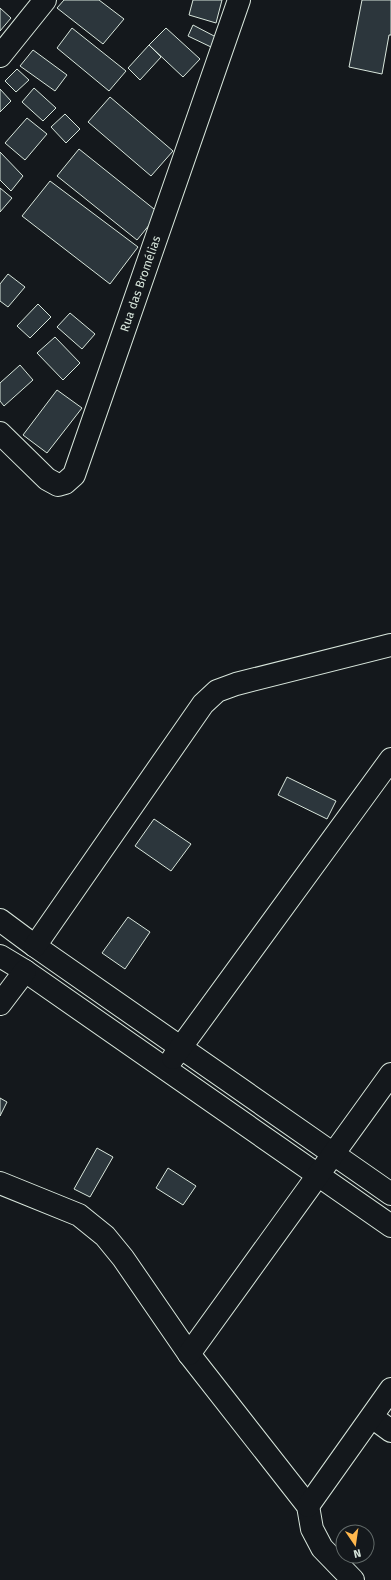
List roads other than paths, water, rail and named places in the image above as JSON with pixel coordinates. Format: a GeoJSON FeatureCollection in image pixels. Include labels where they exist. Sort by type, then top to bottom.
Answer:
{"type":"FeatureCollection","features":[{"type":"Feature","properties":{"kind":"street"},"geometry":{"type":"LineString","coordinates":[[0,56],[45,0]]}},
{"type":"Feature","properties":{"kind":"street","name":"Rua das Bromélias"},"geometry":{"type":"LineString","coordinates":[[0,433],[46,479],[58,485],[65,483],[74,475],[239,0]]}},
{"type":"Feature","properties":{"kind":"street"},"geometry":{"type":"LineString","coordinates":[[35,946],[203,704],[217,692],[236,684],[391,645]]}},
{"type":"Feature","properties":{"kind":"street"},"geometry":{"type":"LineString","coordinates":[[165,1069],[391,759]]}},
{"type":"Feature","properties":{"kind":"street"},"geometry":{"type":"LineString","coordinates":[[0,920],[35,946],[391,1194]]}},
{"type":"Feature","properties":{"kind":"street"},"geometry":{"type":"LineString","coordinates":[[0,956],[25,971],[391,1226]]}},
{"type":"Feature","properties":{"kind":"street"},"geometry":{"type":"LineString","coordinates":[[0,1004],[25,971]]}},
{"type":"Feature","properties":{"kind":"street"},"geometry":{"type":"LineString","coordinates":[[189,1354],[391,1074]]}},
{"type":"Feature","properties":{"kind":"street"},"geometry":{"type":"LineString","coordinates":[[0,1183],[79,1215],[105,1236],[123,1258],[189,1354],[308,1506],[312,1529],[322,1548],[353,1580]]}},
{"type":"Feature","properties":{"kind":"street"},"geometry":{"type":"LineString","coordinates":[[308,1506],[391,1389]]}},
{"type":"Feature","properties":{"kind":"street"},"geometry":{"type":"LineString","coordinates":[[372,1417],[391,1431]]}}]}
